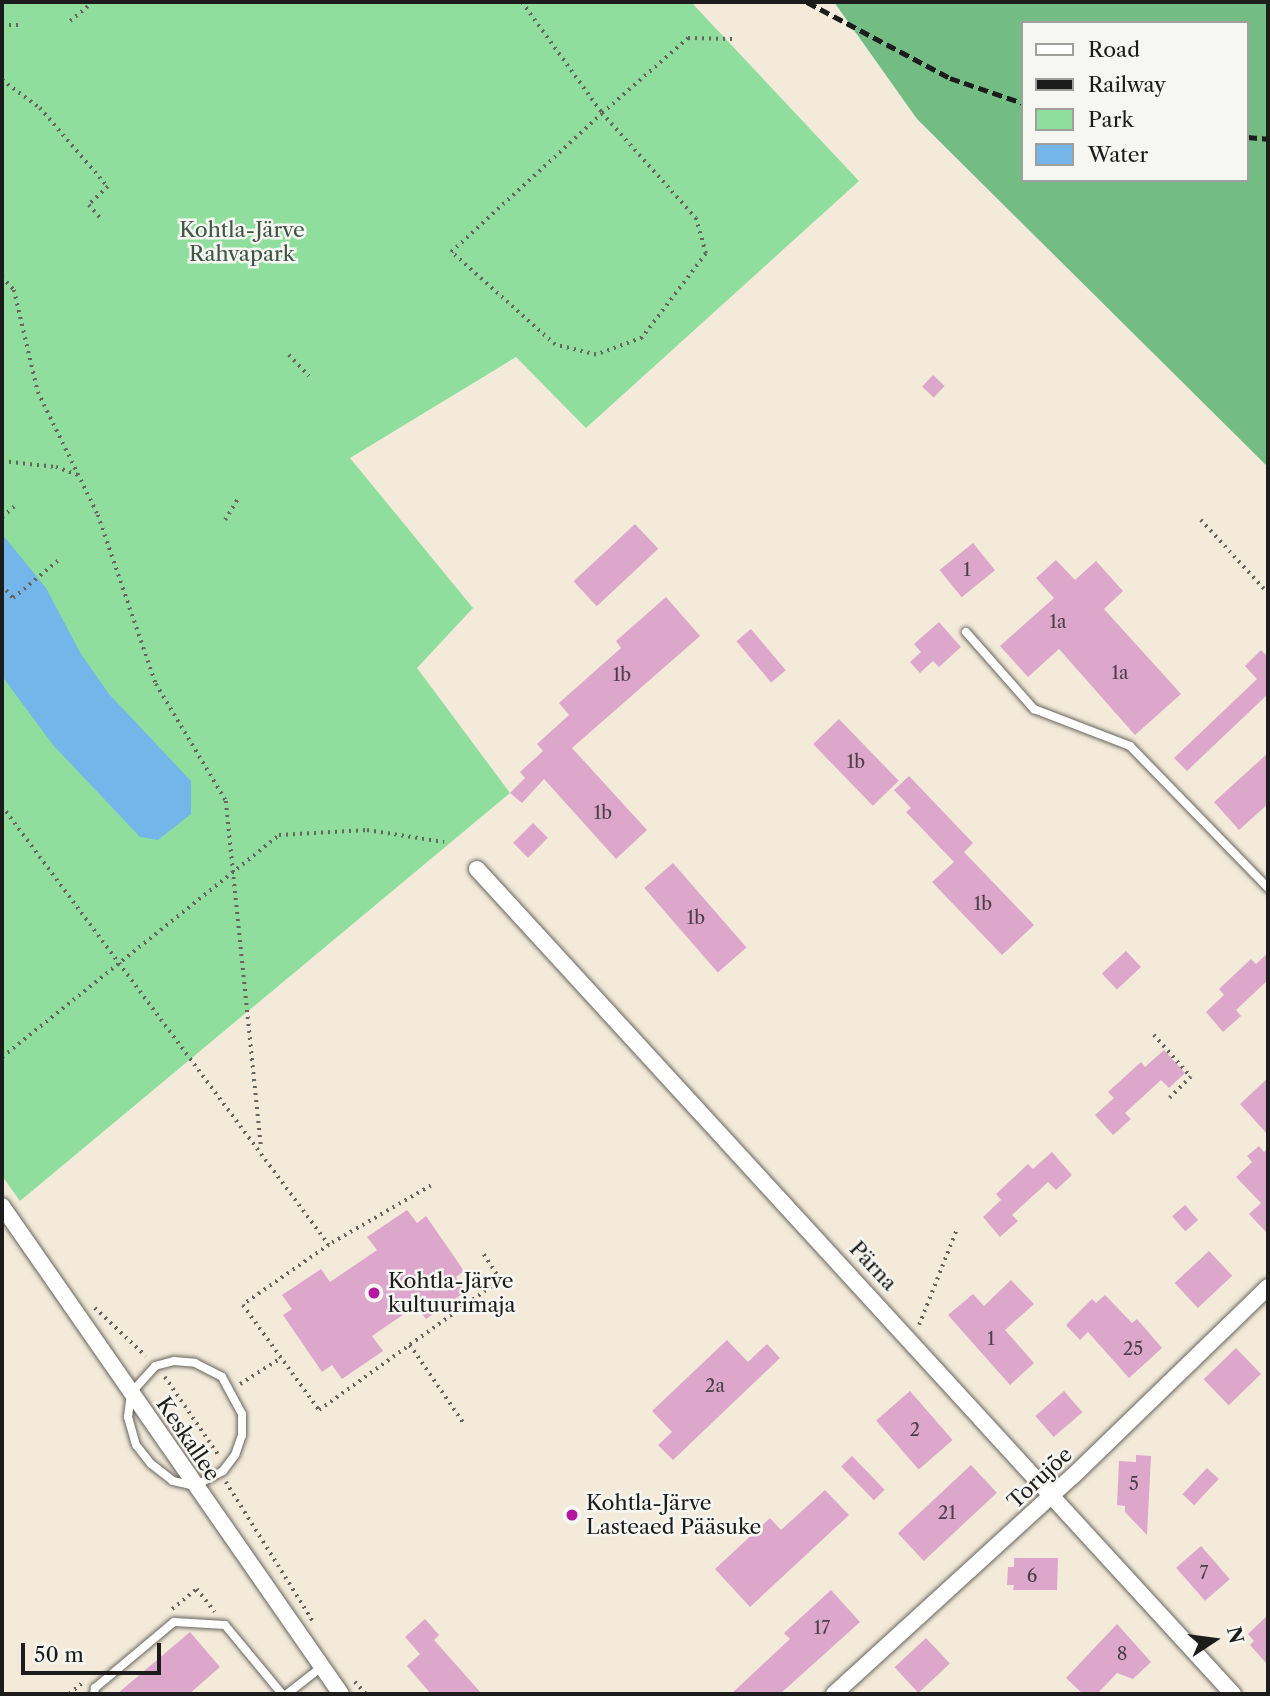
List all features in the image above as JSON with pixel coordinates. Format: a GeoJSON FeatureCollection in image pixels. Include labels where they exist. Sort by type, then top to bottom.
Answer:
{"type":"FeatureCollection","features":[{"type":"Feature","properties":{"kind":"street","name":"Pärna"},"geometry":{"type":"LineString","coordinates":[[477,869],[1233,1694]]}},
{"type":"Feature","properties":{"kind":"street","name":"Keskallee"},"geometry":{"type":"LineString","coordinates":[[2,1206],[320,1668],[341,1694]]}},
{"type":"Feature","properties":{"kind":"street","name":"Torujõe"},"geometry":{"type":"LineString","coordinates":[[834,1694],[1052,1494],[1268,1287]]}},
{"type":"Feature","properties":{"kind":"lane"},"geometry":{"type":"LineString","coordinates":[[966,632],[1034,709],[1130,746],[1268,888]]}},
{"type":"Feature","properties":{"kind":"lane"},"geometry":{"type":"LineString","coordinates":[[174,1361],[195,1363],[209,1368],[232,1389],[242,1413],[242,1435],[223,1471],[195,1486],[173,1481],[136,1444],[128,1417],[131,1393],[155,1366],[174,1361]]}},
{"type":"Feature","properties":{"kind":"lane"},"geometry":{"type":"LineString","coordinates":[[94,1694],[95,1688],[174,1622],[225,1625],[284,1694],[320,1668]]}},
{"type":"Feature","properties":{"kind":"path"},"geometry":{"type":"LineString","coordinates":[[70,21],[93,2]]}},
{"type":"Feature","properties":{"kind":"path"},"geometry":{"type":"LineString","coordinates":[[522,2],[602,113],[696,218],[706,254],[642,338],[596,355],[555,345],[451,252],[602,113],[688,38],[733,39]]}},
{"type":"Feature","properties":{"kind":"path"},"geometry":{"type":"LineString","coordinates":[[2,25],[19,25]]}},
{"type":"Feature","properties":{"kind":"path"},"geometry":{"type":"LineString","coordinates":[[2,80],[40,108],[108,187],[89,205],[103,221]]}},
{"type":"Feature","properties":{"kind":"path"},"geometry":{"type":"LineString","coordinates":[[2,277],[14,290],[38,392],[98,515],[156,684],[226,801],[236,871],[261,1148]]}},
{"type":"Feature","properties":{"kind":"path"},"geometry":{"type":"LineString","coordinates":[[289,355],[309,376]]}},
{"type":"Feature","properties":{"kind":"path"},"geometry":{"type":"LineString","coordinates":[[2,461],[56,467],[79,475]]}},
{"type":"Feature","properties":{"kind":"path"},"geometry":{"type":"LineString","coordinates":[[225,520],[239,496]]}},
{"type":"Feature","properties":{"kind":"path"},"geometry":{"type":"LineString","coordinates":[[2,517],[16,505]]}},
{"type":"Feature","properties":{"kind":"path"},"geometry":{"type":"LineString","coordinates":[[1201,520],[1268,593]]}},
{"type":"Feature","properties":{"kind":"path"},"geometry":{"type":"LineString","coordinates":[[2,585],[13,598],[61,558]]}},
{"type":"Feature","properties":{"kind":"path"},"geometry":{"type":"LineString","coordinates":[[2,806],[261,1148],[329,1245]]}},
{"type":"Feature","properties":{"kind":"path"},"geometry":{"type":"LineString","coordinates":[[2,1057],[279,835],[367,830],[444,842]]}},
{"type":"Feature","properties":{"kind":"path"},"geometry":{"type":"LineString","coordinates":[[1154,1035],[1191,1077],[1170,1098]]}},
{"type":"Feature","properties":{"kind":"path"},"geometry":{"type":"LineString","coordinates":[[431,1186],[329,1245],[243,1304],[319,1410],[500,1280],[482,1252]]}},
{"type":"Feature","properties":{"kind":"path"},"geometry":{"type":"LineString","coordinates":[[919,1325],[956,1231]]}},
{"type":"Feature","properties":{"kind":"path"},"geometry":{"type":"LineString","coordinates":[[93,1306],[155,1366],[218,1451],[223,1471],[262,1544],[315,1624]]}},
{"type":"Feature","properties":{"kind":"path"},"geometry":{"type":"LineString","coordinates":[[410,1345],[465,1425]]}},
{"type":"Feature","properties":{"kind":"path"},"geometry":{"type":"LineString","coordinates":[[232,1389],[281,1357]]}},
{"type":"Feature","properties":{"kind":"path"},"geometry":{"type":"LineString","coordinates":[[349,1674],[366,1694]]}},
{"type":"Feature","properties":{"kind":"green space","name":"Kohtla-Järve Rahvapark"},"geometry":{"type":"Polygon","coordinates":[[[2,2],[691,2],[859,181],[586,428],[516,357],[350,458],[473,608],[417,668],[510,793],[20,1201],[2,1176],[2,2]]]}},
{"type":"Feature","properties":{"kind":"green space"},"geometry":{"type":"Polygon","coordinates":[[[834,2],[1268,2],[1268,467],[917,119],[834,2]]]}},
{"type":"Feature","properties":{"kind":"water"},"geometry":{"type":"Polygon","coordinates":[[[2,534],[46,588],[81,654],[109,694],[191,781],[191,814],[158,840],[140,837],[53,745],[2,676],[2,534]]]}},
{"type":"Feature","properties":{"kind":"building"},"geometry":{"type":"Polygon","coordinates":[[[933,375],[945,386],[934,398],[922,387],[933,375]]]}},
{"type":"Feature","properties":{"kind":"building"},"geometry":{"type":"Polygon","coordinates":[[[635,524],[658,549],[597,606],[574,581],[635,524]]]}},
{"type":"Feature","properties":{"kind":"building"},"geometry":{"type":"Polygon","coordinates":[[[973,543],[995,570],[962,597],[940,570],[973,543]]]}},
{"type":"Feature","properties":{"kind":"building"},"geometry":{"type":"Polygon","coordinates":[[[1056,560],[1075,580],[1096,561],[1123,591],[1104,609],[1181,694],[1135,735],[1059,649],[1028,677],[1000,646],[1054,598],[1036,578],[1056,560]]]}},
{"type":"Feature","properties":{"kind":"building"},"geometry":{"type":"Polygon","coordinates":[[[666,597],[700,636],[572,748],[647,830],[616,859],[544,779],[522,803],[510,793],[525,778],[520,772],[543,751],[537,744],[569,715],[559,703],[621,648],[616,641],[666,597]]]}},
{"type":"Feature","properties":{"kind":"building"},"geometry":{"type":"Polygon","coordinates":[[[939,622],[961,647],[939,667],[933,661],[920,673],[910,662],[921,652],[914,644],[939,622]]]}},
{"type":"Feature","properties":{"kind":"building"},"geometry":{"type":"Polygon","coordinates":[[[751,629],[786,670],[771,683],[736,641],[751,629]]]}},
{"type":"Feature","properties":{"kind":"building"},"geometry":{"type":"Polygon","coordinates":[[[1261,650],[1268,657],[1268,694],[1187,771],[1174,758],[1257,679],[1245,666],[1261,650]]]}},
{"type":"Feature","properties":{"kind":"building"},"geometry":{"type":"Polygon","coordinates":[[[839,719],[899,781],[873,806],[813,744],[839,719]]]}},
{"type":"Feature","properties":{"kind":"building"},"geometry":{"type":"Polygon","coordinates":[[[1268,753],[1268,804],[1239,830],[1214,802],[1268,753]]]}},
{"type":"Feature","properties":{"kind":"building"},"geometry":{"type":"Polygon","coordinates":[[[909,776],[973,843],[964,852],[1034,925],[1002,955],[932,882],[954,862],[906,812],[911,808],[894,790],[909,776]]]}},
{"type":"Feature","properties":{"kind":"building"},"geometry":{"type":"Polygon","coordinates":[[[533,823],[548,838],[528,858],[513,843],[533,823]]]}},
{"type":"Feature","properties":{"kind":"building"},"geometry":{"type":"Polygon","coordinates":[[[673,863],[746,948],[718,972],[644,888],[673,863]]]}},
{"type":"Feature","properties":{"kind":"building"},"geometry":{"type":"Polygon","coordinates":[[[1126,951],[1141,967],[1117,990],[1102,974],[1126,951]]]}},
{"type":"Feature","properties":{"kind":"building"},"geometry":{"type":"Polygon","coordinates":[[[1268,953],[1268,980],[1236,1010],[1241,1016],[1223,1032],[1206,1012],[1224,995],[1219,989],[1251,959],[1256,964],[1268,953]]]}},
{"type":"Feature","properties":{"kind":"building"},"geometry":{"type":"Polygon","coordinates":[[[1164,1050],[1185,1073],[1169,1088],[1161,1080],[1125,1113],[1131,1119],[1113,1135],[1095,1115],[1114,1098],[1108,1092],[1141,1062],[1145,1067],[1164,1050]]]}},
{"type":"Feature","properties":{"kind":"building"},"geometry":{"type":"Polygon","coordinates":[[[1268,1078],[1268,1135],[1240,1104],[1268,1078]]]}},
{"type":"Feature","properties":{"kind":"building"},"geometry":{"type":"Polygon","coordinates":[[[1259,1146],[1264,1152],[1268,1148],[1268,1234],[1249,1214],[1261,1203],[1236,1177],[1252,1162],[1247,1156],[1259,1146]]]}},
{"type":"Feature","properties":{"kind":"building"},"geometry":{"type":"Polygon","coordinates":[[[1052,1152],[1072,1175],[1056,1190],[1048,1182],[1012,1215],[1018,1221],[1000,1237],[983,1217],[1001,1200],[996,1194],[1028,1164],[1033,1169],[1052,1152]]]}},
{"type":"Feature","properties":{"kind":"building"},"geometry":{"type":"Polygon","coordinates":[[[1185,1205],[1198,1220],[1185,1231],[1172,1216],[1185,1205]]]}},
{"type":"Feature","properties":{"kind":"building","name":"Kohtla-Järve kultuurimaja"},"geometry":{"type":"Polygon","coordinates":[[[407,1210],[417,1223],[426,1216],[464,1271],[456,1277],[465,1292],[426,1319],[416,1306],[372,1336],[383,1351],[342,1379],[332,1365],[322,1372],[283,1315],[292,1309],[282,1295],[321,1269],[330,1282],[377,1250],[367,1237],[407,1210]]]}},
{"type":"Feature","properties":{"kind":"building"},"geometry":{"type":"Polygon","coordinates":[[[1209,1251],[1232,1276],[1198,1308],[1175,1283],[1209,1251]]]}},
{"type":"Feature","properties":{"kind":"building"},"geometry":{"type":"Polygon","coordinates":[[[1011,1280],[1034,1304],[1005,1330],[1034,1363],[1010,1385],[948,1315],[973,1294],[984,1306],[1011,1280]]]}},
{"type":"Feature","properties":{"kind":"building"},"geometry":{"type":"Polygon","coordinates":[[[1105,1295],[1132,1323],[1137,1319],[1162,1348],[1129,1378],[1088,1332],[1080,1340],[1066,1325],[1092,1299],[1096,1303],[1105,1295]]]}},
{"type":"Feature","properties":{"kind":"building"},"geometry":{"type":"Polygon","coordinates":[[[727,1340],[748,1362],[767,1344],[780,1358],[673,1460],[658,1445],[672,1432],[652,1411],[727,1340]]]}},
{"type":"Feature","properties":{"kind":"building"},"geometry":{"type":"Polygon","coordinates":[[[1236,1348],[1261,1374],[1229,1405],[1204,1379],[1236,1348]]]}},
{"type":"Feature","properties":{"kind":"building"},"geometry":{"type":"Polygon","coordinates":[[[910,1391],[953,1440],[919,1470],[876,1421],[910,1391]]]}},
{"type":"Feature","properties":{"kind":"building"},"geometry":{"type":"Polygon","coordinates":[[[1064,1391],[1082,1412],[1054,1437],[1035,1416],[1064,1391]]]}},
{"type":"Feature","properties":{"kind":"building"},"geometry":{"type":"Polygon","coordinates":[[[1136,1455],[1151,1456],[1147,1535],[1125,1512],[1125,1506],[1117,1505],[1119,1461],[1136,1462],[1136,1455]]]}},
{"type":"Feature","properties":{"kind":"building"},"geometry":{"type":"Polygon","coordinates":[[[852,1456],[885,1490],[874,1500],[841,1466],[852,1456]]]}},
{"type":"Feature","properties":{"kind":"building"},"geometry":{"type":"Polygon","coordinates":[[[971,1465],[997,1493],[924,1561],[898,1533],[971,1465]]]}},
{"type":"Feature","properties":{"kind":"building"},"geometry":{"type":"Polygon","coordinates":[[[1207,1468],[1219,1479],[1194,1505],[1182,1494],[1207,1468]]]}},
{"type":"Feature","properties":{"kind":"building"},"geometry":{"type":"Polygon","coordinates":[[[825,1490],[849,1515],[750,1607],[715,1569],[770,1518],[781,1530],[825,1490]]]}},
{"type":"Feature","properties":{"kind":"building"},"geometry":{"type":"Polygon","coordinates":[[[1201,1546],[1230,1579],[1205,1601],[1176,1568],[1201,1546]]]}},
{"type":"Feature","properties":{"kind":"building"},"geometry":{"type":"Polygon","coordinates":[[[1014,1558],[1058,1558],[1057,1590],[1013,1590],[1014,1585],[1007,1585],[1008,1567],[1014,1567],[1014,1558]]]}},
{"type":"Feature","properties":{"kind":"building"},"geometry":{"type":"Polygon","coordinates":[[[831,1590],[860,1622],[780,1694],[731,1694],[790,1639],[784,1633],[831,1590]]]}},
{"type":"Feature","properties":{"kind":"building"},"geometry":{"type":"Polygon","coordinates":[[[1268,1615],[1268,1665],[1250,1645],[1254,1641],[1248,1634],[1268,1615]]]}},
{"type":"Feature","properties":{"kind":"building"},"geometry":{"type":"Polygon","coordinates":[[[425,1619],[439,1635],[434,1640],[482,1694],[431,1694],[407,1666],[420,1654],[405,1637],[425,1619]]]}},
{"type":"Feature","properties":{"kind":"building"},"geometry":{"type":"Polygon","coordinates":[[[1117,1624],[1151,1662],[1133,1679],[1117,1673],[1097,1694],[1083,1694],[1066,1678],[1117,1624]]]}},
{"type":"Feature","properties":{"kind":"building"},"geometry":{"type":"Polygon","coordinates":[[[190,1632],[220,1667],[189,1694],[117,1694],[190,1632]]]}},
{"type":"Feature","properties":{"kind":"building"},"geometry":{"type":"Polygon","coordinates":[[[926,1638],[950,1664],[918,1693],[895,1667],[926,1638]]]}},
{"type":"Feature","properties":{"kind":"railway"},"geometry":{"type":"LineString","coordinates":[[807,2],[950,78],[1021,102]]}},
{"type":"Feature","properties":{"kind":"railway"},"geometry":{"type":"LineString","coordinates":[[1249,137],[1268,139]]}},
{"type":"Feature","properties":{"kind":"place","name":"Kohtla-Järve kultuurimaja"},"geometry":{"type":"Point","coordinates":[374,1293]}},
{"type":"Feature","properties":{"kind":"place","name":"Kohtla-Järve Lasteaed Pääsuke"},"geometry":{"type":"Point","coordinates":[572,1515]}}]}
